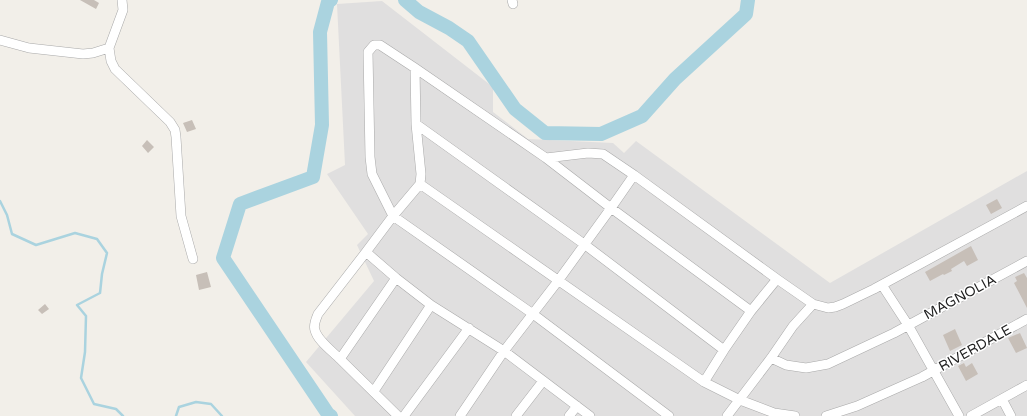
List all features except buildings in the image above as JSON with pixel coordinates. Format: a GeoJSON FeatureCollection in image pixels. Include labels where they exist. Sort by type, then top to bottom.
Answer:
{"type":"FeatureCollection","features":[{"type":"Feature","properties":{"kind":"street"},"geometry":{"type":"LineString","coordinates":[[122,0],[123,10],[109,48],[111,61],[115,69],[170,122],[175,130],[181,216],[193,259]]}},
{"type":"Feature","properties":{"kind":"street"},"geometry":{"type":"LineString","coordinates":[[0,40],[29,48],[83,54],[109,48]]}},
{"type":"Feature","properties":{"kind":"street"},"geometry":{"type":"LineString","coordinates":[[669,416],[534,314],[393,216],[372,174],[370,157],[368,52],[374,45],[380,45],[416,68],[546,158],[751,311]]}},
{"type":"Feature","properties":{"kind":"street"},"geometry":{"type":"LineString","coordinates":[[398,416],[320,339],[314,330],[318,314],[366,252],[372,242],[420,184],[421,174],[416,124],[416,68]]}},
{"type":"Feature","properties":{"kind":"street"},"geometry":{"type":"LineString","coordinates":[[416,124],[584,244],[724,350]]}},
{"type":"Feature","properties":{"kind":"street"},"geometry":{"type":"LineString","coordinates":[[546,158],[588,153],[603,154],[813,304],[828,308],[835,307],[882,285],[1027,206]]}},
{"type":"Feature","properties":{"kind":"street"},"geometry":{"type":"LineString","coordinates":[[460,416],[504,351],[534,314],[634,175]]}},
{"type":"Feature","properties":{"kind":"street"},"geometry":{"type":"LineString","coordinates":[[420,184],[704,382],[740,400],[774,413],[795,416]]}},
{"type":"Feature","properties":{"kind":"street"},"geometry":{"type":"LineString","coordinates":[[366,252],[431,305],[504,351],[590,416]]}},
{"type":"Feature","properties":{"kind":"street","name":"MAGNOLIA"},"geometry":{"type":"LineString","coordinates":[[771,358],[786,365],[806,368],[828,364],[894,333],[1027,261]]}},
{"type":"Feature","properties":{"kind":"street"},"geometry":{"type":"LineString","coordinates":[[340,359],[396,278]]}},
{"type":"Feature","properties":{"kind":"street"},"geometry":{"type":"LineString","coordinates":[[704,382],[751,311],[777,279]]}},
{"type":"Feature","properties":{"kind":"street"},"geometry":{"type":"LineString","coordinates":[[882,285],[908,325],[959,416]]}},
{"type":"Feature","properties":{"kind":"street"},"geometry":{"type":"LineString","coordinates":[[727,416],[793,326],[813,304]]}},
{"type":"Feature","properties":{"kind":"street"},"geometry":{"type":"LineString","coordinates":[[374,391],[431,305]]}},
{"type":"Feature","properties":{"kind":"street","name":"RIVERDALE"},"geometry":{"type":"LineString","coordinates":[[826,416],[857,406],[922,377],[1027,319]]}},
{"type":"Feature","properties":{"kind":"street"},"geometry":{"type":"LineString","coordinates":[[404,416],[469,328]]}},
{"type":"Feature","properties":{"kind":"street"},"geometry":{"type":"LineString","coordinates":[[516,416],[543,381]]}},
{"type":"Feature","properties":{"kind":"street"},"geometry":{"type":"LineString","coordinates":[[971,416],[1027,386]]}},
{"type":"Feature","properties":{"kind":"street"},"geometry":{"type":"LineString","coordinates":[[1002,399],[1011,416]]}},
{"type":"Feature","properties":{"kind":"street"},"geometry":{"type":"LineString","coordinates":[[569,416],[577,406]]}},
{"type":"Feature","properties":{"kind":"shaded area"},"geometry":{"type":"Polygon","coordinates":[[[382,1],[493,87],[493,112],[528,139],[613,143],[624,153],[636,141],[830,283],[1027,171],[1027,416],[355,416],[306,362],[374,281],[357,245],[368,234],[327,174],[345,165],[337,4],[382,1]]]}},
{"type":"Feature","properties":{"kind":"waterway"},"geometry":{"type":"LineString","coordinates":[[331,0],[328,2],[320,32],[322,125],[313,177],[240,204],[223,258],[328,414],[331,416]]}},
{"type":"Feature","properties":{"kind":"waterway"},"geometry":{"type":"LineString","coordinates":[[405,0],[419,12],[449,28],[468,41],[515,109],[545,133],[601,134],[642,116],[675,79],[746,14],[748,0]]}},
{"type":"Feature","properties":{"kind":"waterway"},"geometry":{"type":"LineString","coordinates":[[0,201],[7,215],[12,234],[36,245],[75,233],[97,239],[107,253],[102,274],[100,293],[77,305],[86,316],[85,352],[81,378],[94,404],[116,409],[123,416]]}},
{"type":"Feature","properties":{"kind":"waterway"},"geometry":{"type":"LineString","coordinates":[[176,416],[179,407],[196,402],[211,404],[222,416]]}}]}
